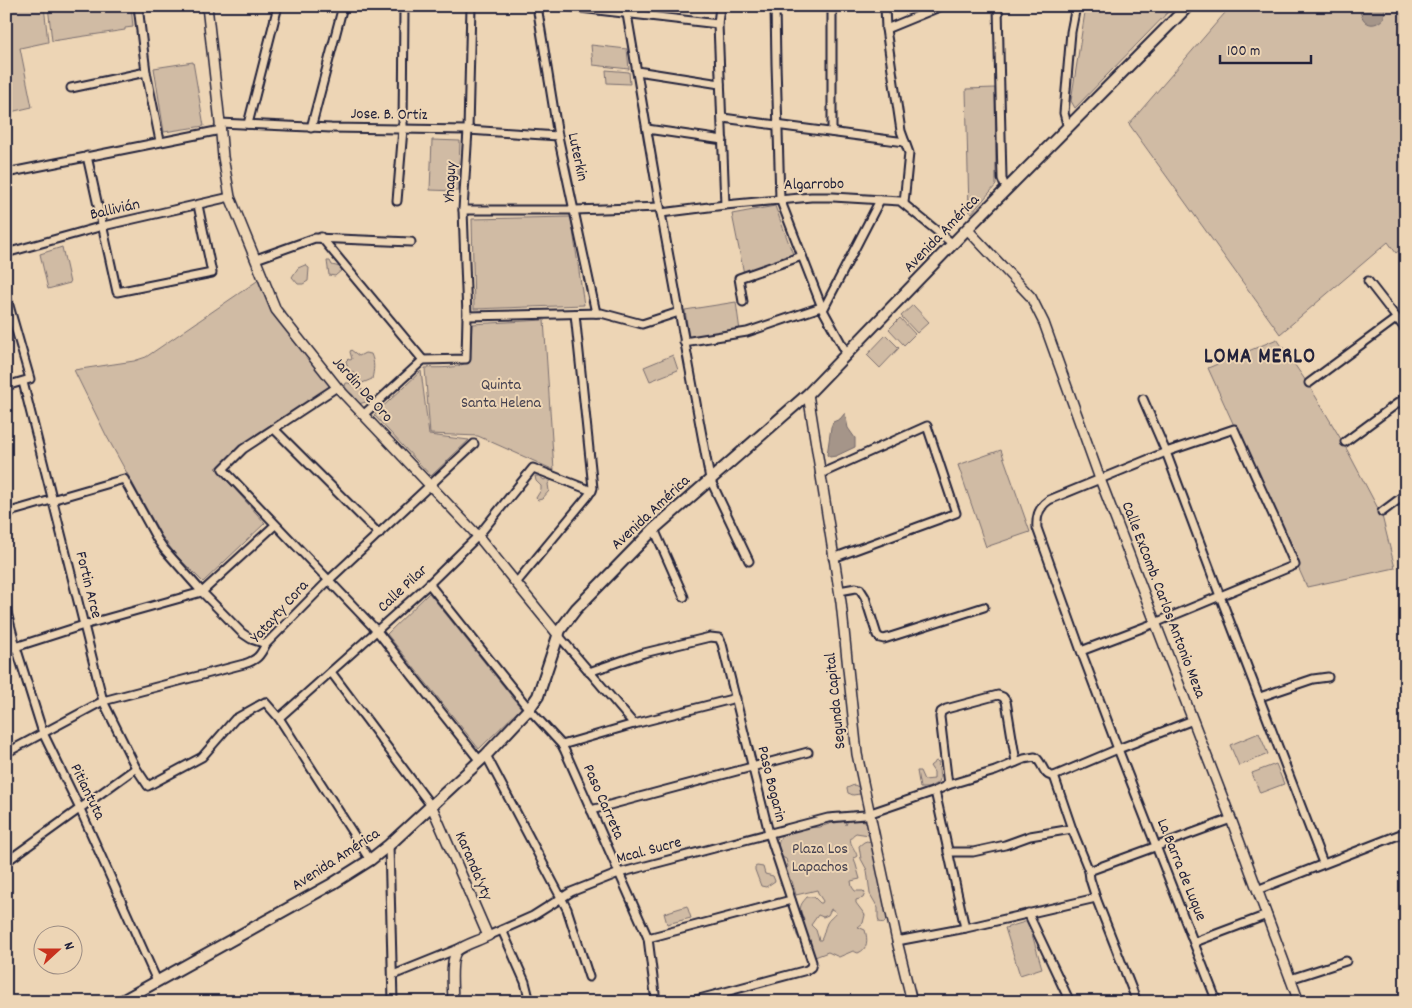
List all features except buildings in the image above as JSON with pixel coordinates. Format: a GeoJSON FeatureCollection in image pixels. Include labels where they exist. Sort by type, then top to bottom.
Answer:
{"type":"FeatureCollection","features":[{"type":"Feature","properties":{"kind":"main road","name":"Avenida América"},"geometry":{"type":"LineString","coordinates":[[120,1002],[332,884],[370,860],[432,806],[483,758],[529,709],[538,696],[564,625],[576,609],[654,529],[808,394],[967,228],[1188,6]]}},
{"type":"Feature","properties":{"kind":"street"},"geometry":{"type":"LineString","coordinates":[[138,6],[146,72],[160,141]]}},
{"type":"Feature","properties":{"kind":"street","name":"Jardin De Oro"},"geometry":{"type":"LineString","coordinates":[[207,6],[222,158],[230,197],[276,310],[337,387],[478,536],[559,636],[634,724]]}},
{"type":"Feature","properties":{"kind":"street"},"geometry":{"type":"LineString","coordinates":[[248,124],[278,6]]}},
{"type":"Feature","properties":{"kind":"street"},"geometry":{"type":"LineString","coordinates":[[311,128],[343,6]]}},
{"type":"Feature","properties":{"kind":"street"},"geometry":{"type":"LineString","coordinates":[[397,201],[403,129],[404,6]]}},
{"type":"Feature","properties":{"kind":"street","name":"Yhaguy"},"geometry":{"type":"LineString","coordinates":[[423,360],[466,358],[463,210],[468,130],[471,6]]}},
{"type":"Feature","properties":{"kind":"street","name":"Luterkin"},"geometry":{"type":"LineString","coordinates":[[537,6],[558,136],[596,313]]}},
{"type":"Feature","properties":{"kind":"street"},"geometry":{"type":"LineString","coordinates":[[563,6],[718,24]]}},
{"type":"Feature","properties":{"kind":"street"},"geometry":{"type":"LineString","coordinates":[[720,6],[718,24],[725,205]]}},
{"type":"Feature","properties":{"kind":"street"},"geometry":{"type":"LineString","coordinates":[[776,6],[780,199],[822,308],[847,354]]}},
{"type":"Feature","properties":{"kind":"street"},"geometry":{"type":"LineString","coordinates":[[832,6],[832,132]]}},
{"type":"Feature","properties":{"kind":"street"},"geometry":{"type":"LineString","coordinates":[[885,6],[886,29],[901,131],[909,153],[904,203],[953,244]]}},
{"type":"Feature","properties":{"kind":"street"},"geometry":{"type":"LineString","coordinates":[[886,29],[942,6]]}},
{"type":"Feature","properties":{"kind":"street"},"geometry":{"type":"LineString","coordinates":[[998,6],[1002,179],[1008,187]]}},
{"type":"Feature","properties":{"kind":"street"},"geometry":{"type":"LineString","coordinates":[[1068,128],[1064,113],[1071,32],[1076,6]]}},
{"type":"Feature","properties":{"kind":"street"},"geometry":{"type":"LineString","coordinates":[[627,14],[660,210],[710,479],[749,561]]}},
{"type":"Feature","properties":{"kind":"street"},"geometry":{"type":"LineString","coordinates":[[637,71],[720,84]]}},
{"type":"Feature","properties":{"kind":"street"},"geometry":{"type":"LineString","coordinates":[[71,88],[146,72]]}},
{"type":"Feature","properties":{"kind":"street"},"geometry":{"type":"LineString","coordinates":[[722,118],[905,142]]}},
{"type":"Feature","properties":{"kind":"street","name":"Jose. B. Ortiz"},"geometry":{"type":"LineString","coordinates":[[6,173],[160,141],[220,126],[248,124],[311,128],[468,130],[558,136]]}},
{"type":"Feature","properties":{"kind":"street"},"geometry":{"type":"LineString","coordinates":[[647,129],[723,140]]}},
{"type":"Feature","properties":{"kind":"street"},"geometry":{"type":"LineString","coordinates":[[87,156],[117,292],[212,273],[198,205]]}},
{"type":"Feature","properties":{"kind":"street","name":"Ballivián"},"geometry":{"type":"LineString","coordinates":[[6,253],[103,226],[230,197]]}},
{"type":"Feature","properties":{"kind":"street","name":"Algarrobo"},"geometry":{"type":"LineString","coordinates":[[463,210],[660,210],[780,199],[833,197],[904,203]]}},
{"type":"Feature","properties":{"kind":"street"},"geometry":{"type":"LineString","coordinates":[[684,342],[747,332],[822,308],[880,200]]}},
{"type":"Feature","properties":{"kind":"street","name":"Calle ExComb. Carlos Antonio Meza"},"geometry":{"type":"LineString","coordinates":[[967,228],[1018,282],[1036,304],[1044,322],[1100,479],[1231,819],[1298,1002]]}},
{"type":"Feature","properties":{"kind":"street"},"geometry":{"type":"LineString","coordinates":[[256,259],[321,237],[411,242]]}},
{"type":"Feature","properties":{"kind":"street"},"geometry":{"type":"LineString","coordinates":[[321,237],[423,360],[363,415]]}},
{"type":"Feature","properties":{"kind":"street"},"geometry":{"type":"LineString","coordinates":[[743,302],[739,278],[802,256]]}},
{"type":"Feature","properties":{"kind":"street"},"geometry":{"type":"LineString","coordinates":[[1368,281],[1406,330]]}},
{"type":"Feature","properties":{"kind":"street","name":"Fortin Arce"},"geometry":{"type":"LineString","coordinates":[[6,295],[53,500],[103,701],[136,768],[148,786],[202,757],[235,719],[265,702],[279,718]]}},
{"type":"Feature","properties":{"kind":"street"},"geometry":{"type":"LineString","coordinates":[[466,316],[601,313],[642,324],[679,312]]}},
{"type":"Feature","properties":{"kind":"street"},"geometry":{"type":"LineString","coordinates":[[516,583],[593,488],[575,314]]}},
{"type":"Feature","properties":{"kind":"street"},"geometry":{"type":"LineString","coordinates":[[1309,383],[1397,318]]}},
{"type":"Feature","properties":{"kind":"street"},"geometry":{"type":"LineString","coordinates":[[6,386],[27,381]]}},
{"type":"Feature","properties":{"kind":"street"},"geometry":{"type":"LineString","coordinates":[[337,387],[242,449],[223,469],[377,631],[483,758],[568,909],[589,977]]}},
{"type":"Feature","properties":{"kind":"street","name":"Segunda Capital"},"geometry":{"type":"LineString","coordinates":[[808,394],[839,591],[857,754],[912,1002]]}},
{"type":"Feature","properties":{"kind":"street"},"geometry":{"type":"LineString","coordinates":[[1345,442],[1406,397]]}},
{"type":"Feature","properties":{"kind":"street"},"geometry":{"type":"LineString","coordinates":[[1143,399],[1166,452],[1323,863]]}},
{"type":"Feature","properties":{"kind":"street"},"geometry":{"type":"LineString","coordinates":[[820,474],[927,426],[956,513],[833,558]]}},
{"type":"Feature","properties":{"kind":"street"},"geometry":{"type":"LineString","coordinates":[[274,429],[379,534]]}},
{"type":"Feature","properties":{"kind":"street","name":"La Barra de Luque"},"geometry":{"type":"LineString","coordinates":[[1217,1002],[1081,651],[1038,528],[1037,521],[1040,509],[1046,502],[1100,479],[1166,452],[1234,429],[1295,565],[1220,596]]}},
{"type":"Feature","properties":{"kind":"street","name":"Yatayty Cora"},"geometry":{"type":"LineString","coordinates":[[6,753],[103,701],[250,662],[259,656],[266,644],[328,580],[474,444]]}},
{"type":"Feature","properties":{"kind":"street","name":"Calle Pilar"},"geometry":{"type":"LineString","coordinates":[[279,718],[429,584],[478,536],[533,468],[592,491]]}},
{"type":"Feature","properties":{"kind":"street"},"geometry":{"type":"LineString","coordinates":[[6,513],[124,479],[156,539],[202,592],[242,633],[251,639],[266,644]]}},
{"type":"Feature","properties":{"kind":"street"},"geometry":{"type":"LineString","coordinates":[[1382,512],[1406,494]]}},
{"type":"Feature","properties":{"kind":"street"},"geometry":{"type":"LineString","coordinates":[[6,650],[202,592],[275,525]]}},
{"type":"Feature","properties":{"kind":"street"},"geometry":{"type":"LineString","coordinates":[[654,529],[684,596]]}},
{"type":"Feature","properties":{"kind":"street","name":"Paso Carreta"},"geometry":{"type":"LineString","coordinates":[[429,584],[529,709],[562,745],[648,938],[656,1002]]}},
{"type":"Feature","properties":{"kind":"street"},"geometry":{"type":"LineString","coordinates":[[839,591],[860,589],[865,597],[877,635],[884,639],[984,607]]}},
{"type":"Feature","properties":{"kind":"street"},"geometry":{"type":"LineString","coordinates":[[1081,651],[1220,596]]}},
{"type":"Feature","properties":{"kind":"street","name":"Pitiantuta"},"geometry":{"type":"LineString","coordinates":[[6,609],[43,733],[80,809],[157,981]]}},
{"type":"Feature","properties":{"kind":"street","name":"Paso Bogarin"},"geometry":{"type":"LineString","coordinates":[[589,672],[644,653],[710,637],[719,638],[722,644],[769,834],[811,957],[811,967],[807,970],[688,1002]]}},
{"type":"Feature","properties":{"kind":"street"},"geometry":{"type":"LineString","coordinates":[[331,672],[432,806]]}},
{"type":"Feature","properties":{"kind":"street"},"geometry":{"type":"LineString","coordinates":[[1260,697],[1313,679],[1328,678]]}},
{"type":"Feature","properties":{"kind":"street"},"geometry":{"type":"LineString","coordinates":[[948,785],[940,717],[941,712],[946,709],[998,695],[1003,697],[1006,701],[1016,762]]}},
{"type":"Feature","properties":{"kind":"street"},"geometry":{"type":"LineString","coordinates":[[562,745],[736,698]]}},
{"type":"Feature","properties":{"kind":"street"},"geometry":{"type":"LineString","coordinates":[[279,718],[370,860]]}},
{"type":"Feature","properties":{"kind":"street"},"geometry":{"type":"LineString","coordinates":[[1137,1002],[1096,898],[1089,871],[1054,776],[1193,720]]}},
{"type":"Feature","properties":{"kind":"street"},"geometry":{"type":"LineString","coordinates":[[591,810],[808,752]]}},
{"type":"Feature","properties":{"kind":"street","name":"Mcal. Sucre"},"geometry":{"type":"LineString","coordinates":[[488,936],[533,916],[577,889],[619,873],[828,818],[870,813],[1035,757],[1040,760],[1047,774],[1054,776]]}},
{"type":"Feature","properties":{"kind":"street"},"geometry":{"type":"LineString","coordinates":[[10,859],[136,768]]}},
{"type":"Feature","properties":{"kind":"street"},"geometry":{"type":"LineString","coordinates":[[934,791],[964,928]]}},
{"type":"Feature","properties":{"kind":"street","name":"Karanda'yty"},"geometry":{"type":"LineString","coordinates":[[432,806],[488,936]]}},
{"type":"Feature","properties":{"kind":"street"},"geometry":{"type":"LineString","coordinates":[[1089,871],[1231,819]]}},
{"type":"Feature","properties":{"kind":"street"},"geometry":{"type":"LineString","coordinates":[[948,852],[973,852],[1030,836],[1072,828]]}},
{"type":"Feature","properties":{"kind":"street"},"geometry":{"type":"LineString","coordinates":[[1257,890],[1406,832]]}},
{"type":"Feature","properties":{"kind":"street"},"geometry":{"type":"LineString","coordinates":[[389,845],[393,1002]]}},
{"type":"Feature","properties":{"kind":"street"},"geometry":{"type":"LineString","coordinates":[[897,941],[1096,898]]}},
{"type":"Feature","properties":{"kind":"street"},"geometry":{"type":"LineString","coordinates":[[648,938],[792,900]]}},
{"type":"Feature","properties":{"kind":"street"},"geometry":{"type":"LineString","coordinates":[[1028,914],[1070,1002]]}},
{"type":"Feature","properties":{"kind":"street"},"geometry":{"type":"LineString","coordinates":[[1195,942],[1266,916]]}},
{"type":"Feature","properties":{"kind":"street"},"geometry":{"type":"LineString","coordinates":[[502,930],[525,982],[530,1002]]}},
{"type":"Feature","properties":{"kind":"street"},"geometry":{"type":"LineString","coordinates":[[393,975],[488,936]]}},
{"type":"Feature","properties":{"kind":"street"},"geometry":{"type":"LineString","coordinates":[[453,1002],[453,957],[460,948]]}},
{"type":"Feature","properties":{"kind":"street"},"geometry":{"type":"LineString","coordinates":[[1290,979],[1346,961]]}},
{"type":"Feature","properties":{"kind":"green space"},"geometry":{"type":"Polygon","coordinates":[[[6,6],[44,6],[48,42],[20,48],[32,107],[6,113],[6,6]]]}},
{"type":"Feature","properties":{"kind":"green space"},"geometry":{"type":"Polygon","coordinates":[[[48,6],[131,6],[133,27],[125,28],[125,30],[52,41],[48,6]]]}},
{"type":"Feature","properties":{"kind":"green space"},"geometry":{"type":"Polygon","coordinates":[[[1086,6],[1174,6],[1075,108],[1071,101],[1086,6]]]}},
{"type":"Feature","properties":{"kind":"green space"},"geometry":{"type":"Polygon","coordinates":[[[1231,6],[1406,6],[1406,245],[1396,253],[1388,242],[1280,334],[1129,124],[1231,6]]]}},
{"type":"Feature","properties":{"kind":"green space"},"geometry":{"type":"Polygon","coordinates":[[[591,45],[627,49],[629,69],[593,65],[591,45]]]}},
{"type":"Feature","properties":{"kind":"green space"},"geometry":{"type":"Polygon","coordinates":[[[193,62],[204,126],[164,132],[154,68],[193,62]]]}},
{"type":"Feature","properties":{"kind":"green space"},"geometry":{"type":"Polygon","coordinates":[[[606,70],[629,72],[630,84],[607,83],[606,70]]]}},
{"type":"Feature","properties":{"kind":"green space"},"geometry":{"type":"Polygon","coordinates":[[[995,88],[996,185],[972,213],[969,211],[966,89],[995,88]]]}},
{"type":"Feature","properties":{"kind":"green space"},"geometry":{"type":"Polygon","coordinates":[[[432,140],[460,141],[458,191],[430,190],[432,140]]]}},
{"type":"Feature","properties":{"kind":"green space"},"geometry":{"type":"Polygon","coordinates":[[[775,206],[794,257],[744,274],[732,214],[775,206]]]}},
{"type":"Feature","properties":{"kind":"green space"},"geometry":{"type":"Polygon","coordinates":[[[571,217],[584,305],[474,309],[472,219],[571,217]]]}},
{"type":"Feature","properties":{"kind":"green space"},"geometry":{"type":"Polygon","coordinates":[[[62,247],[70,283],[48,289],[40,254],[62,247]]]}},
{"type":"Feature","properties":{"kind":"green space"},"geometry":{"type":"Polygon","coordinates":[[[327,261],[330,261],[332,265],[340,267],[342,270],[335,276],[329,275],[327,261]]]}},
{"type":"Feature","properties":{"kind":"green space"},"geometry":{"type":"Polygon","coordinates":[[[305,265],[309,268],[308,281],[298,284],[292,277],[298,268],[305,265]]]}},
{"type":"Feature","properties":{"kind":"green space"},"geometry":{"type":"Polygon","coordinates":[[[260,279],[270,309],[332,387],[216,468],[265,523],[203,582],[175,554],[161,535],[106,435],[74,370],[134,361],[146,357],[260,279]]]}},
{"type":"Feature","properties":{"kind":"green space"},"geometry":{"type":"Polygon","coordinates":[[[736,302],[740,331],[689,339],[685,310],[736,302]]]}},
{"type":"Feature","properties":{"kind":"green space"},"geometry":{"type":"Polygon","coordinates":[[[913,305],[929,322],[917,333],[901,316],[913,305]]]}},
{"type":"Feature","properties":{"kind":"green space"},"geometry":{"type":"Polygon","coordinates":[[[900,318],[915,334],[904,345],[889,329],[900,318]]]}},
{"type":"Feature","properties":{"kind":"green space","name":"Quinta Santa Helena"},"geometry":{"type":"Polygon","coordinates":[[[544,320],[554,470],[478,436],[430,434],[425,368],[454,367],[470,360],[472,324],[544,320]]]}},
{"type":"Feature","properties":{"kind":"green space"},"geometry":{"type":"Polygon","coordinates":[[[886,335],[899,348],[880,368],[867,355],[886,335]]]}},
{"type":"Feature","properties":{"kind":"green space"},"geometry":{"type":"Polygon","coordinates":[[[1277,339],[1310,387],[1345,446],[1382,516],[1395,568],[1307,587],[1208,368],[1277,339]]]}},
{"type":"Feature","properties":{"kind":"green space"},"geometry":{"type":"Polygon","coordinates":[[[351,350],[359,356],[365,353],[371,354],[374,366],[372,379],[360,384],[357,381],[357,376],[349,369],[346,361],[352,359],[351,350]]]}},
{"type":"Feature","properties":{"kind":"green space"},"geometry":{"type":"Polygon","coordinates":[[[673,355],[678,370],[650,381],[644,367],[673,355]]]}},
{"type":"Feature","properties":{"kind":"green space"},"geometry":{"type":"Polygon","coordinates":[[[421,371],[429,435],[469,440],[431,476],[374,415],[421,371]]]}},
{"type":"Feature","properties":{"kind":"green space"},"geometry":{"type":"Polygon","coordinates":[[[346,383],[363,390],[367,396],[366,402],[358,404],[353,395],[347,391],[346,383]]]}},
{"type":"Feature","properties":{"kind":"green space"},"geometry":{"type":"Polygon","coordinates":[[[1001,450],[1030,532],[986,547],[958,465],[1001,450]]]}},
{"type":"Feature","properties":{"kind":"green space"},"geometry":{"type":"Polygon","coordinates":[[[535,476],[539,476],[544,480],[550,477],[552,479],[548,484],[549,491],[542,499],[538,500],[536,498],[541,490],[541,486],[536,481],[535,476]]]}},
{"type":"Feature","properties":{"kind":"green space"},"geometry":{"type":"Polygon","coordinates":[[[429,593],[521,708],[479,749],[387,634],[429,593]]]}},
{"type":"Feature","properties":{"kind":"green space"},"geometry":{"type":"Polygon","coordinates":[[[1259,733],[1268,754],[1239,766],[1230,745],[1259,733]]]}},
{"type":"Feature","properties":{"kind":"green space"},"geometry":{"type":"Polygon","coordinates":[[[936,761],[939,762],[939,782],[928,788],[920,788],[917,771],[920,771],[924,780],[934,779],[934,772],[930,766],[936,761]]]}},
{"type":"Feature","properties":{"kind":"green space"},"geometry":{"type":"Polygon","coordinates":[[[1276,764],[1284,784],[1260,793],[1252,773],[1276,764]]]}},
{"type":"Feature","properties":{"kind":"green space"},"geometry":{"type":"Polygon","coordinates":[[[854,785],[859,787],[860,794],[853,795],[848,793],[847,788],[854,785]]]}},
{"type":"Feature","properties":{"kind":"green space","name":"Plaza Los Lapachos"},"geometry":{"type":"Polygon","coordinates":[[[848,820],[864,821],[871,834],[856,833],[851,838],[851,844],[857,856],[854,858],[860,879],[851,881],[852,887],[855,891],[863,891],[865,893],[863,898],[856,900],[856,903],[865,915],[863,923],[858,927],[865,930],[866,944],[864,949],[858,953],[853,951],[839,957],[828,952],[815,957],[812,956],[806,942],[800,940],[796,930],[804,920],[801,907],[807,897],[814,897],[820,903],[823,901],[817,890],[796,895],[792,881],[785,875],[785,870],[788,867],[786,859],[780,853],[779,842],[783,833],[845,821],[846,825],[848,820]],[[831,909],[828,915],[823,917],[818,915],[811,925],[816,930],[819,940],[822,938],[826,925],[836,913],[831,909]]]}},
{"type":"Feature","properties":{"kind":"green space"},"geometry":{"type":"Polygon","coordinates":[[[867,841],[872,843],[879,867],[880,887],[887,919],[884,923],[879,922],[878,908],[870,894],[867,870],[861,859],[859,846],[867,841]]]}},
{"type":"Feature","properties":{"kind":"green space"},"geometry":{"type":"Polygon","coordinates":[[[757,866],[763,867],[765,874],[773,876],[775,881],[766,887],[761,886],[755,870],[757,866]]]}},
{"type":"Feature","properties":{"kind":"green space"},"geometry":{"type":"Polygon","coordinates":[[[687,906],[691,918],[667,924],[664,913],[687,906]]]}},
{"type":"Feature","properties":{"kind":"green space"},"geometry":{"type":"Polygon","coordinates":[[[1028,921],[1042,968],[1020,975],[1005,928],[1028,921]]]}},
{"type":"Feature","properties":{"kind":"shaded area"},"geometry":{"type":"Polygon","coordinates":[[[1359,6],[1385,6],[1384,18],[1375,24],[1367,23],[1360,12],[1359,6]]]}},
{"type":"Feature","properties":{"kind":"shaded area"},"geometry":{"type":"Polygon","coordinates":[[[845,413],[848,428],[855,438],[855,447],[830,457],[827,455],[831,427],[833,422],[840,419],[845,413]]]}},
{"type":"Feature","properties":{"kind":"district","name":"LOMA MERLO"},"geometry":{"type":"Point","coordinates":[1260,358]}}]}
